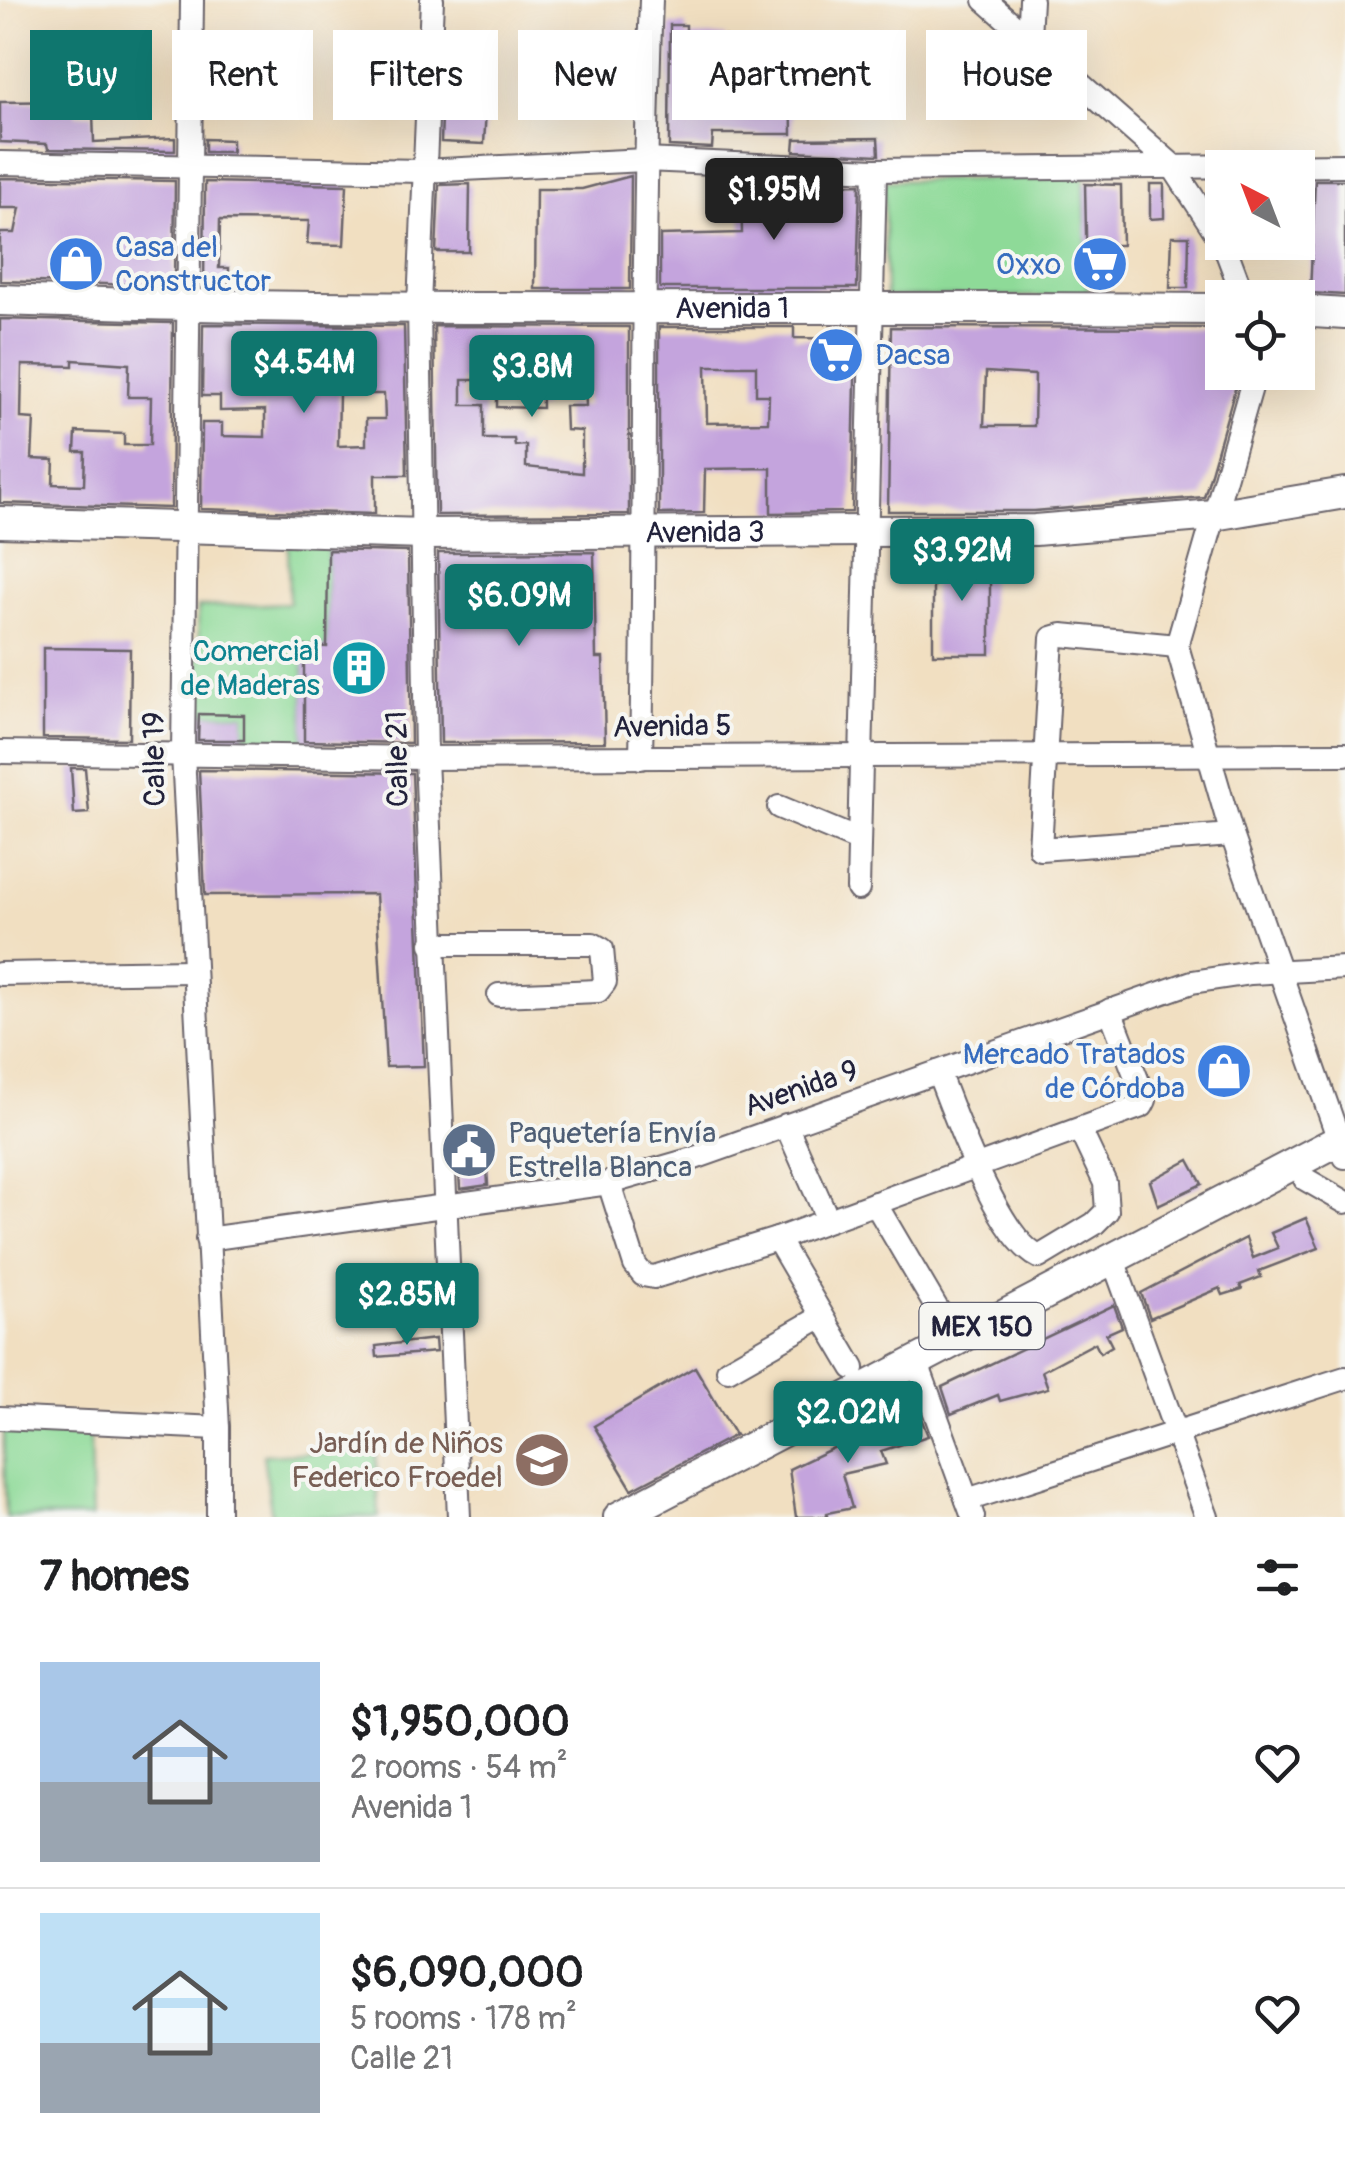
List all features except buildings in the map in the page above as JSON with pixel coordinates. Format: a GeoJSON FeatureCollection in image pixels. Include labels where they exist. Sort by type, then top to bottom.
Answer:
{"type":"FeatureCollection","features":[{"type":"Feature","properties":{"kind":"main road","name":"Avenida 1"},"geometry":{"type":"LineString","coordinates":[[0,300],[648,311],[870,306],[1205,309]]}},
{"type":"Feature","properties":{"kind":"main road"},"geometry":{"type":"LineString","coordinates":[[1315,313],[1345,314]]}},
{"type":"Feature","properties":{"kind":"main road","name":"Avenida 3"},"geometry":{"type":"LineString","coordinates":[[0,522],[424,534],[1035,530],[1214,515],[1345,494]]}},
{"type":"Feature","properties":{"kind":"main road","name":"MEX 150"},"geometry":{"type":"LineString","coordinates":[[619,1517],[699,1485],[921,1374],[1116,1266],[1305,1179],[1343,1148]]}},
{"type":"Feature","properties":{"kind":"main road","name":"MEX 150"},"geometry":{"type":"LineString","coordinates":[[658,1517],[699,1485],[1343,1148]]}},
{"type":"Feature","properties":{"kind":"street","name":"Calle 19"},"geometry":{"type":"LineString","coordinates":[[192,0],[183,754],[191,971],[218,1428],[218,1517]]}},
{"type":"Feature","properties":{"kind":"street","name":"Calle 21"},"geometry":{"type":"LineString","coordinates":[[432,0],[419,306],[426,758],[458,1517]]}},
{"type":"Feature","properties":{"kind":"street"},"geometry":{"type":"LineString","coordinates":[[642,758],[648,311],[645,160],[651,0]]}},
{"type":"Feature","properties":{"kind":"street"},"geometry":{"type":"LineString","coordinates":[[984,0],[1022,30]]}},
{"type":"Feature","properties":{"kind":"street"},"geometry":{"type":"LineString","coordinates":[[1029,30],[1031,0]]}},
{"type":"Feature","properties":{"kind":"street"},"geometry":{"type":"LineString","coordinates":[[1087,88],[1171,164],[1205,215]]}},
{"type":"Feature","properties":{"kind":"street"},"geometry":{"type":"LineString","coordinates":[[0,163],[422,171],[645,160],[875,170],[1345,165]]}},
{"type":"Feature","properties":{"kind":"street"},"geometry":{"type":"LineString","coordinates":[[858,889],[875,170]]}},
{"type":"Feature","properties":{"kind":"street"},"geometry":{"type":"LineString","coordinates":[[1246,390],[1176,646],[1232,835],[1343,1148]]}},
{"type":"Feature","properties":{"kind":"street"},"geometry":{"type":"LineString","coordinates":[[1176,646],[1062,635],[1052,638],[1040,849],[1232,835]]}},
{"type":"Feature","properties":{"kind":"street","name":"Avenida 5"},"geometry":{"type":"LineString","coordinates":[[0,752],[426,758],[860,752],[1043,756],[1345,754]]}},
{"type":"Feature","properties":{"kind":"street"},"geometry":{"type":"LineString","coordinates":[[780,808],[858,840]]}},
{"type":"Feature","properties":{"kind":"street"},"geometry":{"type":"LineString","coordinates":[[432,944],[593,944],[602,949],[604,982],[598,992],[498,994]]}},
{"type":"Feature","properties":{"kind":"street","name":"Avenida 9"},"geometry":{"type":"LineString","coordinates":[[207,1240],[444,1203],[609,1183],[1192,982],[1345,968]]}},
{"type":"Feature","properties":{"kind":"street"},"geometry":{"type":"LineString","coordinates":[[0,974],[191,971]]}},
{"type":"Feature","properties":{"kind":"street"},"geometry":{"type":"LineString","coordinates":[[609,1183],[635,1265],[648,1276],[777,1239],[1142,1106],[1145,1100],[1110,1010]]}},
{"type":"Feature","properties":{"kind":"street"},"geometry":{"type":"LineString","coordinates":[[938,1072],[976,1167],[1025,1247],[1039,1257],[1094,1224],[1108,1206],[1106,1183],[1080,1130]]}},
{"type":"Feature","properties":{"kind":"street"},"geometry":{"type":"LineString","coordinates":[[786,1124],[828,1220]]}},
{"type":"Feature","properties":{"kind":"street"},"geometry":{"type":"LineString","coordinates":[[1305,1179],[1345,1202]]}},
{"type":"Feature","properties":{"kind":"street"},"geometry":{"type":"LineString","coordinates":[[875,1203],[940,1312]]}},
{"type":"Feature","properties":{"kind":"street"},"geometry":{"type":"LineString","coordinates":[[777,1239],[853,1368]]}},
{"type":"Feature","properties":{"kind":"street"},"geometry":{"type":"LineString","coordinates":[[1116,1266],[1207,1517]]}},
{"type":"Feature","properties":{"kind":"street"},"geometry":{"type":"LineString","coordinates":[[728,1370],[821,1317]]}},
{"type":"Feature","properties":{"kind":"street"},"geometry":{"type":"LineString","coordinates":[[921,1374],[970,1508],[1345,1378]]}},
{"type":"Feature","properties":{"kind":"street"},"geometry":{"type":"LineString","coordinates":[[0,1418],[218,1428]]}},
{"type":"Feature","properties":{"kind":"green space"},"geometry":{"type":"Polygon","coordinates":[[[1084,177],[1088,296],[886,297],[884,181],[1084,177]]]}},
{"type":"Feature","properties":{"kind":"green space"},"geometry":{"type":"Polygon","coordinates":[[[288,541],[328,542],[327,647],[304,647],[304,748],[244,746],[244,715],[199,714],[198,607],[289,603],[288,541]]]}},
{"type":"Feature","properties":{"kind":"green space"},"geometry":{"type":"Polygon","coordinates":[[[3,1427],[90,1431],[92,1517],[6,1517],[3,1427]]]}},
{"type":"Feature","properties":{"kind":"green space"},"geometry":{"type":"Polygon","coordinates":[[[376,1450],[379,1517],[272,1517],[263,1455],[376,1450]]]}},
{"type":"Feature","properties":{"kind":"place","name":"Casa del Constructor"},"geometry":{"type":"Point","coordinates":[76,264]}},
{"type":"Feature","properties":{"kind":"place","name":"Oxxo"},"geometry":{"type":"Point","coordinates":[1100,264]}},
{"type":"Feature","properties":{"kind":"place","name":"Dacsa"},"geometry":{"type":"Point","coordinates":[836,355]}},
{"type":"Feature","properties":{"kind":"place","name":"Comercial de Maderas"},"geometry":{"type":"Point","coordinates":[359,668]}},
{"type":"Feature","properties":{"kind":"place","name":"Mercado Tratados de Córdoba"},"geometry":{"type":"Point","coordinates":[1224,1071]}},
{"type":"Feature","properties":{"kind":"place","name":"Paquetería Envía Estrella Blanca"},"geometry":{"type":"Point","coordinates":[469,1150]}},
{"type":"Feature","properties":{"kind":"place","name":"Jardín de Niños Federico Froedel"},"geometry":{"type":"Point","coordinates":[542,1460]}}]}
